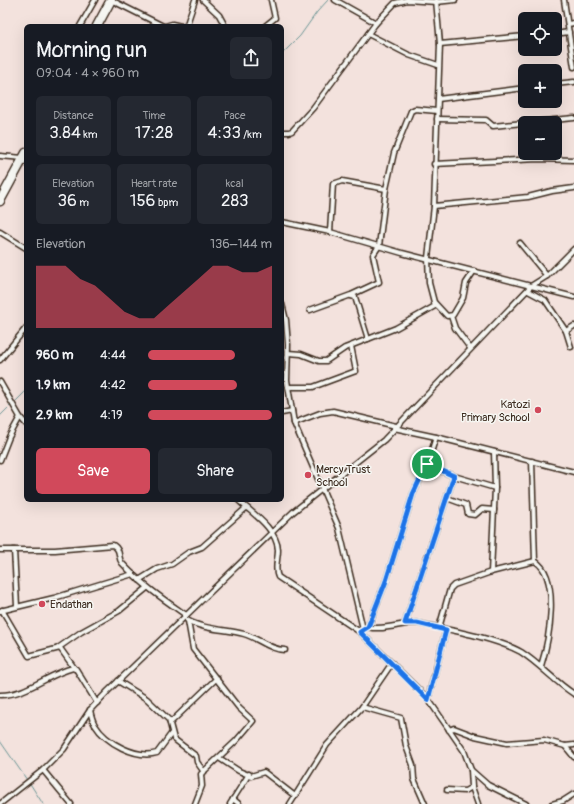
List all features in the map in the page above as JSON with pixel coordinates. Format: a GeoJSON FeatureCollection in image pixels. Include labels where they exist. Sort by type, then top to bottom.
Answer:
{"type":"FeatureCollection","features":[{"type":"Feature","properties":{"kind":"highway"},"geometry":{"type":"LineString","coordinates":[[98,24],[111,0]]}},
{"type":"Feature","properties":{"kind":"highway"},"geometry":{"type":"LineString","coordinates":[[0,201],[24,159]]}},
{"type":"Feature","properties":{"kind":"street"},"geometry":{"type":"LineString","coordinates":[[81,24],[94,0]]}},
{"type":"Feature","properties":{"kind":"street"},"geometry":{"type":"LineString","coordinates":[[111,0],[160,24]]}},
{"type":"Feature","properties":{"kind":"street"},"geometry":{"type":"LineString","coordinates":[[187,24],[195,0]]}},
{"type":"Feature","properties":{"kind":"street"},"geometry":{"type":"LineString","coordinates":[[203,0],[219,15],[224,24]]}},
{"type":"Feature","properties":{"kind":"street"},"geometry":{"type":"LineString","coordinates":[[268,24],[275,18],[272,0]]}},
{"type":"Feature","properties":{"kind":"street"},"geometry":{"type":"LineString","coordinates":[[335,0],[376,23]]}},
{"type":"Feature","properties":{"kind":"street"},"geometry":{"type":"LineString","coordinates":[[284,132],[289,132],[297,126],[313,108],[376,23],[395,3],[410,0],[455,0]]}},
{"type":"Feature","properties":{"kind":"street"},"geometry":{"type":"LineString","coordinates":[[564,0],[574,67]]}},
{"type":"Feature","properties":{"kind":"street"},"geometry":{"type":"LineString","coordinates":[[288,353],[323,361],[350,346],[410,321],[434,308],[429,283],[428,258],[434,206],[434,164],[440,44],[436,1]]}},
{"type":"Feature","properties":{"kind":"street"},"geometry":{"type":"LineString","coordinates":[[568,24],[574,23]]}},
{"type":"Feature","properties":{"kind":"street"},"geometry":{"type":"LineString","coordinates":[[562,33],[569,32]]}},
{"type":"Feature","properties":{"kind":"street"},"geometry":{"type":"LineString","coordinates":[[368,34],[409,55],[438,65]]}},
{"type":"Feature","properties":{"kind":"street"},"geometry":{"type":"LineString","coordinates":[[440,44],[518,37]]}},
{"type":"Feature","properties":{"kind":"street"},"geometry":{"type":"LineString","coordinates":[[562,83],[574,82]]}},
{"type":"Feature","properties":{"kind":"street"},"geometry":{"type":"LineString","coordinates":[[438,99],[518,89]]}},
{"type":"Feature","properties":{"kind":"street"},"geometry":{"type":"LineString","coordinates":[[310,310],[351,296],[379,282],[373,257],[379,246],[386,189],[394,153],[409,113],[415,109],[437,111]]}},
{"type":"Feature","properties":{"kind":"street"},"geometry":{"type":"LineString","coordinates":[[437,119],[486,120],[493,126],[574,118]]}},
{"type":"Feature","properties":{"kind":"street"},"geometry":{"type":"LineString","coordinates":[[0,162],[1,156],[24,157]]}},
{"type":"Feature","properties":{"kind":"street"},"geometry":{"type":"LineString","coordinates":[[434,164],[574,160]]}},
{"type":"Feature","properties":{"kind":"street"},"geometry":{"type":"LineString","coordinates":[[330,232],[333,184],[342,181],[386,189]]}},
{"type":"Feature","properties":{"kind":"street"},"geometry":{"type":"LineString","coordinates":[[434,206],[528,197],[552,190],[574,188]]}},
{"type":"Feature","properties":{"kind":"street"},"geometry":{"type":"LineString","coordinates":[[284,222],[330,232],[574,297]]}},
{"type":"Feature","properties":{"kind":"street"},"geometry":{"type":"LineString","coordinates":[[0,232],[24,247]]}},
{"type":"Feature","properties":{"kind":"street"},"geometry":{"type":"LineString","coordinates":[[520,243],[547,276]]}},
{"type":"Feature","properties":{"kind":"street"},"geometry":{"type":"LineString","coordinates":[[0,804],[43,770],[64,749],[90,710],[272,532],[293,512],[373,450],[470,348],[528,291],[531,286],[547,276],[574,250]]}},
{"type":"Feature","properties":{"kind":"street"},"geometry":{"type":"LineString","coordinates":[[451,316],[461,302],[465,285],[474,270]]}},
{"type":"Feature","properties":{"kind":"street"},"geometry":{"type":"LineString","coordinates":[[528,291],[543,298],[566,331],[571,347]]}},
{"type":"Feature","properties":{"kind":"street"},"geometry":{"type":"LineString","coordinates":[[351,296],[355,297],[368,339]]}},
{"type":"Feature","properties":{"kind":"street"},"geometry":{"type":"LineString","coordinates":[[434,302],[447,316],[451,316]]}},
{"type":"Feature","properties":{"kind":"street"},"geometry":{"type":"LineString","coordinates":[[451,316],[455,328],[470,348]]}},
{"type":"Feature","properties":{"kind":"street"},"geometry":{"type":"LineString","coordinates":[[284,321],[288,345],[288,387],[294,423],[339,528],[361,631]]}},
{"type":"Feature","properties":{"kind":"street"},"geometry":{"type":"LineString","coordinates":[[566,331],[574,326]]}},
{"type":"Feature","properties":{"kind":"street"},"geometry":{"type":"LineString","coordinates":[[0,360],[24,330]]}},
{"type":"Feature","properties":{"kind":"street"},"geometry":{"type":"LineString","coordinates":[[284,346],[288,345]]}},
{"type":"Feature","properties":{"kind":"street"},"geometry":{"type":"LineString","coordinates":[[288,387],[313,387],[356,371],[350,346]]}},
{"type":"Feature","properties":{"kind":"street"},"geometry":{"type":"LineString","coordinates":[[0,382],[24,422]]}},
{"type":"Feature","properties":{"kind":"street"},"geometry":{"type":"LineString","coordinates":[[284,413],[292,411]]}},
{"type":"Feature","properties":{"kind":"street"},"geometry":{"type":"LineString","coordinates":[[294,423],[320,413],[333,411],[574,472]]}},
{"type":"Feature","properties":{"kind":"street"},"geometry":{"type":"LineString","coordinates":[[0,460],[9,437],[20,417]]}},
{"type":"Feature","properties":{"kind":"street"},"geometry":{"type":"LineString","coordinates":[[361,631],[368,627],[386,581],[413,494],[427,464],[436,437]]}},
{"type":"Feature","properties":{"kind":"street"},"geometry":{"type":"LineString","coordinates":[[491,572],[495,488],[494,452]]}},
{"type":"Feature","properties":{"kind":"street"},"geometry":{"type":"LineString","coordinates":[[532,462],[535,561]]}},
{"type":"Feature","properties":{"kind":"street"},"geometry":{"type":"LineString","coordinates":[[427,464],[454,476],[495,488]]}},
{"type":"Feature","properties":{"kind":"street"},"geometry":{"type":"LineString","coordinates":[[405,623],[454,476]]}},
{"type":"Feature","properties":{"kind":"street"},"geometry":{"type":"LineString","coordinates":[[447,498],[466,505],[468,514],[475,515],[482,510],[494,510]]}},
{"type":"Feature","properties":{"kind":"street"},"geometry":{"type":"LineString","coordinates":[[240,502],[272,532],[278,550],[278,578],[361,631],[428,700],[464,751],[471,770],[472,787],[478,804]]}},
{"type":"Feature","properties":{"kind":"street"},"geometry":{"type":"LineString","coordinates":[[139,580],[157,569],[172,564],[189,552],[202,547],[246,508]]}},
{"type":"Feature","properties":{"kind":"street"},"geometry":{"type":"LineString","coordinates":[[0,550],[55,550],[113,545],[120,551],[121,561],[147,588],[185,616],[188,621],[193,649],[239,708],[253,721],[219,758],[201,774],[202,786],[195,804]]}},
{"type":"Feature","properties":{"kind":"street"},"geometry":{"type":"LineString","coordinates":[[14,550],[17,606]]}},
{"type":"Feature","properties":{"kind":"street"},"geometry":{"type":"LineString","coordinates":[[439,628],[451,587],[491,572],[535,561],[542,565],[545,570],[549,579],[551,590],[548,642],[541,666]]}},
{"type":"Feature","properties":{"kind":"street"},"geometry":{"type":"LineString","coordinates":[[133,574],[54,598],[1,610],[29,656],[58,648],[81,632],[120,611],[147,588]]}},
{"type":"Feature","properties":{"kind":"street"},"geometry":{"type":"LineString","coordinates":[[188,621],[246,634],[278,649],[285,650]]}},
{"type":"Feature","properties":{"kind":"street"},"geometry":{"type":"LineString","coordinates":[[368,627],[376,629],[405,623],[439,628],[505,645],[520,652],[541,666],[574,694]]}},
{"type":"Feature","properties":{"kind":"street"},"geometry":{"type":"LineString","coordinates":[[428,700],[446,630]]}},
{"type":"Feature","properties":{"kind":"street"},"geometry":{"type":"LineString","coordinates":[[58,648],[63,650],[97,703]]}},
{"type":"Feature","properties":{"kind":"street"},"geometry":{"type":"LineString","coordinates":[[290,804],[328,745],[362,707],[392,663]]}},
{"type":"Feature","properties":{"kind":"street"},"geometry":{"type":"LineString","coordinates":[[0,695],[14,694],[54,674],[75,668]]}},
{"type":"Feature","properties":{"kind":"street"},"geometry":{"type":"LineString","coordinates":[[170,723],[217,678]]}},
{"type":"Feature","properties":{"kind":"street"},"geometry":{"type":"LineString","coordinates":[[118,681],[147,699],[170,723],[171,734],[174,739],[196,756],[197,762],[204,772]]}},
{"type":"Feature","properties":{"kind":"street"},"geometry":{"type":"LineString","coordinates":[[362,707],[401,718],[406,746],[413,766],[414,779],[425,804]]}},
{"type":"Feature","properties":{"kind":"street"},"geometry":{"type":"LineString","coordinates":[[90,710],[93,722],[99,730],[125,751],[134,754],[157,753],[171,734]]}},
{"type":"Feature","properties":{"kind":"street"},"geometry":{"type":"LineString","coordinates":[[449,730],[454,728],[475,736],[507,743],[544,740],[564,746],[574,745]]}},
{"type":"Feature","properties":{"kind":"street"},"geometry":{"type":"LineString","coordinates":[[564,746],[574,757]]}},
{"type":"Feature","properties":{"kind":"street"},"geometry":{"type":"LineString","coordinates":[[219,758],[239,772],[255,776],[264,772],[295,796]]}},
{"type":"Feature","properties":{"kind":"street"},"geometry":{"type":"LineString","coordinates":[[43,770],[71,804]]}},
{"type":"Feature","properties":{"kind":"street"},"geometry":{"type":"LineString","coordinates":[[471,770],[485,783],[526,804]]}},
{"type":"Feature","properties":{"kind":"street"},"geometry":{"type":"LineString","coordinates":[[230,804],[249,774]]}},
{"type":"Feature","properties":{"kind":"street"},"geometry":{"type":"LineString","coordinates":[[447,790],[465,791],[472,787]]}},
{"type":"Feature","properties":{"kind":"street"},"geometry":{"type":"LineString","coordinates":[[552,804],[563,801],[574,794]]}},
{"type":"Feature","properties":{"kind":"street"},"geometry":{"type":"LineString","coordinates":[[233,799],[239,804]]}},
{"type":"Feature","properties":{"kind":"waterway"},"geometry":{"type":"LineString","coordinates":[[284,52],[300,36],[317,12],[328,0]]}},
{"type":"Feature","properties":{"kind":"waterway"},"geometry":{"type":"LineString","coordinates":[[14,403],[24,393]]}},
{"type":"Feature","properties":{"kind":"waterway"},"geometry":{"type":"LineString","coordinates":[[0,416],[11,405]]}},
{"type":"Feature","properties":{"kind":"waterway"},"geometry":{"type":"LineString","coordinates":[[0,741],[27,780]]}},
{"type":"Feature","properties":{"kind":"waterway"},"geometry":{"type":"LineString","coordinates":[[29,782],[43,804]]}},
{"type":"Feature","properties":{"kind":"place","name":"Katozi Primary School"},"geometry":{"type":"Point","coordinates":[538,410]}},
{"type":"Feature","properties":{"kind":"place","name":"Mercy Trust School"},"geometry":{"type":"Point","coordinates":[308,475]}},
{"type":"Feature","properties":{"kind":"place","name":"Endathan"},"geometry":{"type":"Point","coordinates":[42,604]}},
{"type":"Feature","properties":{"kind":"route"},"geometry":{"type":"LineString","coordinates":[[427,464],[454,476],[405,623],[417,623],[446,630],[428,700],[360,632],[368,627],[392,563],[406,513],[427,464]]}}]}
